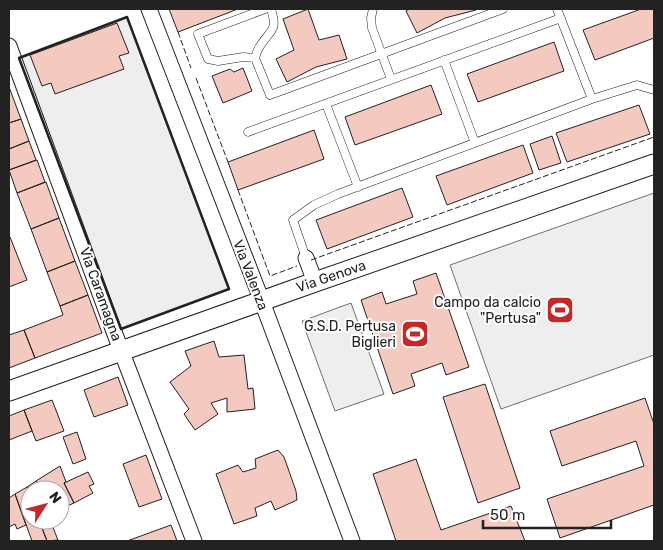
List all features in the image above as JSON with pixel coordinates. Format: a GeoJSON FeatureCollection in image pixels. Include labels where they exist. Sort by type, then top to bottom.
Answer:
{"type":"FeatureCollection","features":[{"type":"Feature","properties":{"kind":"street","name":"Via Valenza"},"geometry":{"type":"LineString","coordinates":[[149,9],[352,541]]}},
{"type":"Feature","properties":{"kind":"street","name":"Via Caramagna"},"geometry":{"type":"LineString","coordinates":[[9,46],[194,541]]}},
{"type":"Feature","properties":{"kind":"street","name":"Via Genova"},"geometry":{"type":"LineString","coordinates":[[9,391],[314,282],[654,164]]}},
{"type":"Feature","properties":{"kind":"street"},"geometry":{"type":"LineString","coordinates":[[306,258],[314,282]]}},
{"type":"Feature","properties":{"kind":"lane"},"geometry":{"type":"LineString","coordinates":[[255,58],[243,57],[218,62],[208,59],[198,34],[265,9]]}},
{"type":"Feature","properties":{"kind":"lane"},"geometry":{"type":"LineString","coordinates":[[271,9],[274,20],[272,31],[259,47],[255,58],[270,95],[502,9]]}},
{"type":"Feature","properties":{"kind":"lane"},"geometry":{"type":"LineString","coordinates":[[373,9],[371,18],[372,28],[391,79]]}},
{"type":"Feature","properties":{"kind":"lane"},"geometry":{"type":"LineString","coordinates":[[557,9],[592,99]]}},
{"type":"Feature","properties":{"kind":"lane"},"geometry":{"type":"LineString","coordinates":[[248,132],[561,18]]}},
{"type":"Feature","properties":{"kind":"lane"},"geometry":{"type":"LineString","coordinates":[[444,60],[475,143]]}},
{"type":"Feature","properties":{"kind":"lane"},"geometry":{"type":"LineString","coordinates":[[306,258],[292,220],[314,205],[592,99],[637,85],[654,90]]}},
{"type":"Feature","properties":{"kind":"lane"},"geometry":{"type":"LineString","coordinates":[[326,104],[358,187]]}},
{"type":"Feature","properties":{"kind":"shaded area"},"geometry":{"type":"Polygon","coordinates":[[[127,17],[229,289],[121,329],[19,58],[127,17]]]}},
{"type":"Feature","properties":{"kind":"shaded area","name":"Campo da calcio \"Pertusa\""},"geometry":{"type":"Polygon","coordinates":[[[654,193],[654,355],[501,409],[450,265],[654,193]]]}},
{"type":"Feature","properties":{"kind":"shaded area"},"geometry":{"type":"Polygon","coordinates":[[[351,303],[384,394],[335,411],[302,321],[351,303]]]}},
{"type":"Feature","properties":{"kind":"building"},"geometry":{"type":"Polygon","coordinates":[[[169,9],[238,9],[178,32],[169,9]]]}},
{"type":"Feature","properties":{"kind":"building"},"geometry":{"type":"Polygon","coordinates":[[[308,9],[319,40],[339,35],[347,59],[316,67],[287,82],[276,59],[294,50],[283,19],[308,9]]]}},
{"type":"Feature","properties":{"kind":"building"},"geometry":{"type":"Polygon","coordinates":[[[409,9],[476,10],[445,18],[417,33],[406,11],[409,9]]]}},
{"type":"Feature","properties":{"kind":"building"},"geometry":{"type":"Polygon","coordinates":[[[641,9],[654,9],[654,38],[595,60],[583,30],[641,9]]]}},
{"type":"Feature","properties":{"kind":"building"},"geometry":{"type":"Polygon","coordinates":[[[117,23],[129,53],[119,56],[124,69],[55,94],[51,83],[42,86],[30,55],[117,23]]]}},
{"type":"Feature","properties":{"kind":"building"},"geometry":{"type":"Polygon","coordinates":[[[554,42],[564,71],[478,102],[467,74],[554,42]]]}},
{"type":"Feature","properties":{"kind":"building"},"geometry":{"type":"Polygon","coordinates":[[[243,68],[252,91],[223,103],[212,76],[230,69],[234,72],[243,68]]]}},
{"type":"Feature","properties":{"kind":"building"},"geometry":{"type":"Polygon","coordinates":[[[431,85],[442,114],[355,145],[345,117],[431,85]]]}},
{"type":"Feature","properties":{"kind":"building"},"geometry":{"type":"Polygon","coordinates":[[[9,87],[21,119],[9,123],[9,87]]]}},
{"type":"Feature","properties":{"kind":"building"},"geometry":{"type":"Polygon","coordinates":[[[639,105],[650,134],[567,162],[556,133],[639,105]]]}},
{"type":"Feature","properties":{"kind":"building"},"geometry":{"type":"Polygon","coordinates":[[[21,119],[29,141],[9,149],[9,123],[21,119]]]}},
{"type":"Feature","properties":{"kind":"building"},"geometry":{"type":"Polygon","coordinates":[[[314,130],[324,159],[238,190],[228,162],[314,130]]]}},
{"type":"Feature","properties":{"kind":"building"},"geometry":{"type":"Polygon","coordinates":[[[552,136],[561,163],[539,170],[530,144],[552,136]]]}},
{"type":"Feature","properties":{"kind":"building"},"geometry":{"type":"Polygon","coordinates":[[[29,141],[36,160],[9,170],[9,149],[29,141]]]}},
{"type":"Feature","properties":{"kind":"building"},"geometry":{"type":"Polygon","coordinates":[[[523,145],[533,173],[447,205],[436,176],[523,145]]]}},
{"type":"Feature","properties":{"kind":"building"},"geometry":{"type":"Polygon","coordinates":[[[37,160],[45,182],[17,193],[9,170],[37,160]]]}},
{"type":"Feature","properties":{"kind":"building"},"geometry":{"type":"Polygon","coordinates":[[[46,182],[59,218],[31,229],[17,193],[46,182]]]}},
{"type":"Feature","properties":{"kind":"building"},"geometry":{"type":"Polygon","coordinates":[[[402,188],[413,217],[327,249],[316,220],[402,188]]]}},
{"type":"Feature","properties":{"kind":"building"},"geometry":{"type":"Polygon","coordinates":[[[59,218],[75,261],[47,272],[31,229],[59,218]]]}},
{"type":"Feature","properties":{"kind":"building"},"geometry":{"type":"Polygon","coordinates":[[[9,237],[27,280],[9,287],[9,237]]]}},
{"type":"Feature","properties":{"kind":"building"},"geometry":{"type":"Polygon","coordinates":[[[75,261],[88,295],[60,306],[47,272],[75,261]]]}},
{"type":"Feature","properties":{"kind":"building","name":"G.S.D. Pertusa Biglieri"},"geometry":{"type":"Polygon","coordinates":[[[436,273],[469,367],[446,375],[442,363],[411,374],[415,386],[393,394],[361,300],[382,292],[386,304],[417,294],[413,281],[436,273]]]}},
{"type":"Feature","properties":{"kind":"building"},"geometry":{"type":"Polygon","coordinates":[[[88,295],[102,333],[35,358],[24,330],[63,315],[60,306],[88,295]]]}},
{"type":"Feature","properties":{"kind":"building"},"geometry":{"type":"Polygon","coordinates":[[[24,330],[35,358],[9,368],[9,335],[24,330]]]}},
{"type":"Feature","properties":{"kind":"building"},"geometry":{"type":"Polygon","coordinates":[[[214,341],[219,357],[244,355],[248,389],[253,388],[255,409],[227,412],[227,398],[211,403],[218,414],[195,430],[184,414],[189,409],[170,382],[191,366],[185,351],[214,341]]]}},
{"type":"Feature","properties":{"kind":"building"},"geometry":{"type":"Polygon","coordinates":[[[118,377],[128,405],[94,417],[84,390],[118,377]]]}},
{"type":"Feature","properties":{"kind":"building"},"geometry":{"type":"Polygon","coordinates":[[[485,384],[520,488],[478,503],[443,397],[485,384]]]}},
{"type":"Feature","properties":{"kind":"building"},"geometry":{"type":"Polygon","coordinates":[[[645,398],[654,424],[654,505],[560,538],[547,499],[644,466],[636,441],[562,466],[550,431],[645,398]]]}},
{"type":"Feature","properties":{"kind":"building"},"geometry":{"type":"Polygon","coordinates":[[[52,400],[64,431],[36,441],[24,410],[52,400]]]}},
{"type":"Feature","properties":{"kind":"building"},"geometry":{"type":"Polygon","coordinates":[[[24,410],[32,431],[9,440],[9,416],[24,410]]]}},
{"type":"Feature","properties":{"kind":"building"},"geometry":{"type":"Polygon","coordinates":[[[77,432],[86,459],[73,464],[63,437],[77,432]]]}},
{"type":"Feature","properties":{"kind":"building"},"geometry":{"type":"Polygon","coordinates":[[[278,450],[284,457],[296,491],[297,500],[275,510],[271,501],[255,508],[257,516],[234,524],[216,474],[238,465],[243,472],[256,468],[255,459],[278,450]]]}},
{"type":"Feature","properties":{"kind":"building"},"geometry":{"type":"Polygon","coordinates":[[[146,455],[162,499],[139,507],[123,464],[146,455]]]}},
{"type":"Feature","properties":{"kind":"building"},"geometry":{"type":"Polygon","coordinates":[[[416,459],[441,530],[511,506],[525,541],[396,541],[373,474],[416,459]]]}},
{"type":"Feature","properties":{"kind":"building"},"geometry":{"type":"Polygon","coordinates":[[[60,466],[65,480],[38,480],[60,466]]]}},
{"type":"Feature","properties":{"kind":"building"},"geometry":{"type":"Polygon","coordinates":[[[88,472],[94,484],[89,486],[93,493],[74,503],[70,495],[70,480],[88,472]]]}},
{"type":"Feature","properties":{"kind":"building"},"geometry":{"type":"Polygon","coordinates":[[[20,491],[20,508],[15,494],[20,491]]]}},
{"type":"Feature","properties":{"kind":"building"},"geometry":{"type":"Polygon","coordinates":[[[15,494],[20,508],[20,528],[17,529],[15,524],[9,527],[9,498],[15,494]]]}},
{"type":"Feature","properties":{"kind":"building"},"geometry":{"type":"Polygon","coordinates":[[[70,495],[74,503],[70,505],[70,495]]]}},
{"type":"Feature","properties":{"kind":"building"},"geometry":{"type":"Polygon","coordinates":[[[171,525],[177,541],[127,541],[171,525]]]}},
{"type":"Feature","properties":{"kind":"building"},"geometry":{"type":"Polygon","coordinates":[[[28,530],[43,530],[47,541],[32,541],[28,530]]]}},
{"type":"Feature","properties":{"kind":"building"},"geometry":{"type":"Polygon","coordinates":[[[43,530],[54,530],[58,540],[47,541],[43,530]]]}},
{"type":"Feature","properties":{"kind":"fence"},"geometry":{"type":"LineString","coordinates":[[178,32],[191,68]]}},
{"type":"Feature","properties":{"kind":"fence"},"geometry":{"type":"LineString","coordinates":[[196,78],[228,162]]}},
{"type":"Feature","properties":{"kind":"fence"},"geometry":{"type":"LineString","coordinates":[[311,260],[654,137]]}},
{"type":"Feature","properties":{"kind":"fence"},"geometry":{"type":"LineString","coordinates":[[238,190],[270,276],[297,266]]}},
{"type":"Feature","properties":{"kind":"wall"},"geometry":{"type":"LineString","coordinates":[[127,17],[229,289],[121,329],[19,58],[127,17]]}},
{"type":"Feature","properties":{"kind":"place","name":"Campo da calcio \"Pertusa\""},"geometry":{"type":"Point","coordinates":[560,310]}},
{"type":"Feature","properties":{"kind":"place","name":"G.S.D. Pertusa Biglieri"},"geometry":{"type":"Point","coordinates":[415,334]}}]}
